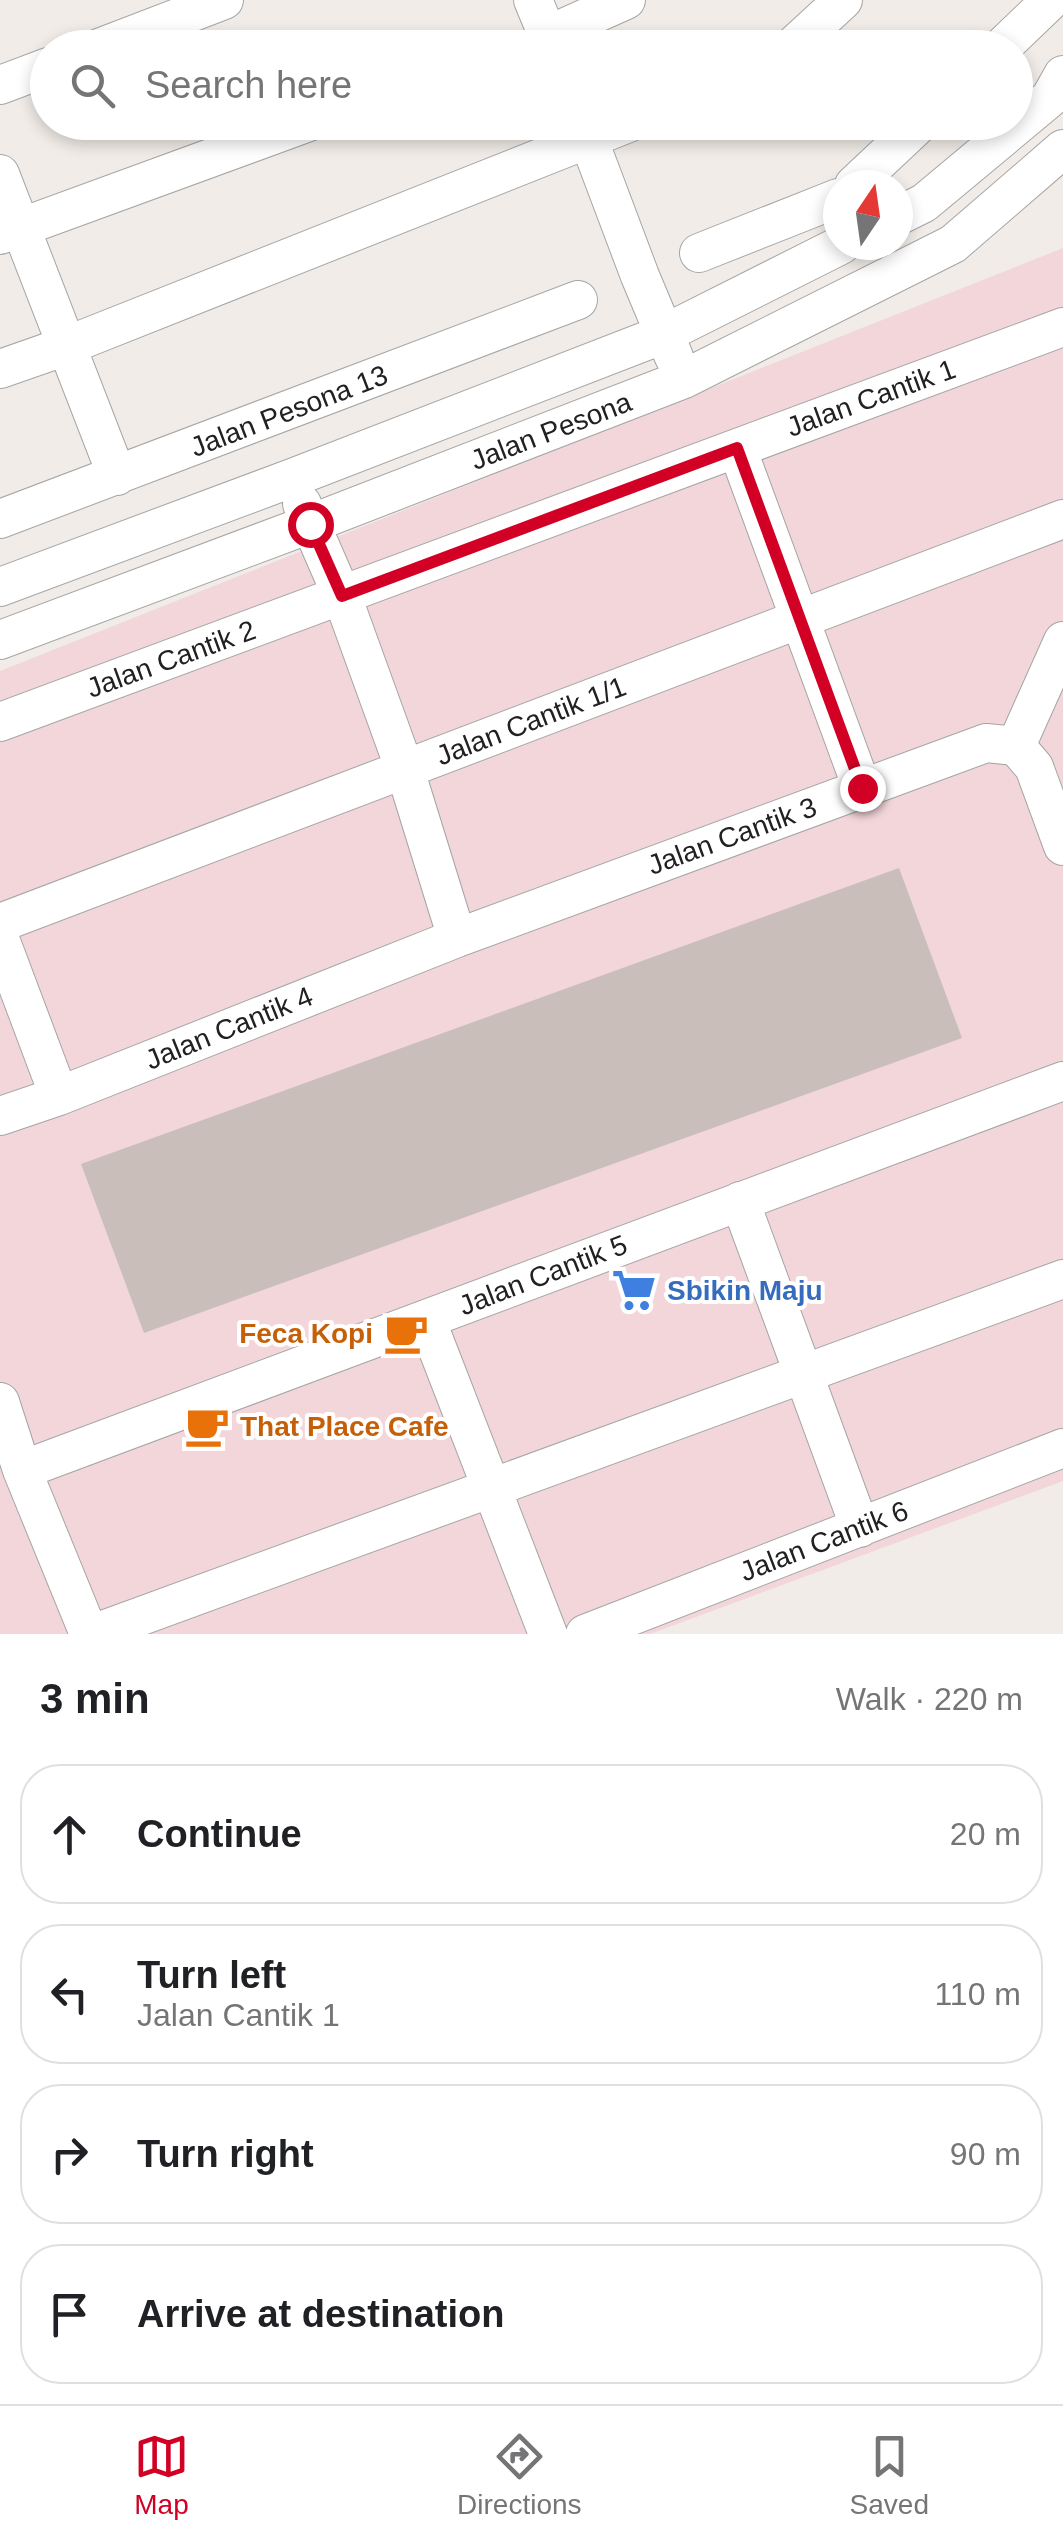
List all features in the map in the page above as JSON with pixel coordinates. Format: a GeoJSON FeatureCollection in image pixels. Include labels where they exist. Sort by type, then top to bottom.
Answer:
{"type":"FeatureCollection","features":[{"type":"Feature","properties":{"kind":"street"},"geometry":{"type":"LineString","coordinates":[[146,30],[224,0]]}},
{"type":"Feature","properties":{"kind":"street"},"geometry":{"type":"LineString","coordinates":[[533,0],[546,30]]}},
{"type":"Feature","properties":{"kind":"street"},"geometry":{"type":"LineString","coordinates":[[571,30],[626,0]]}},
{"type":"Feature","properties":{"kind":"street"},"geometry":{"type":"LineString","coordinates":[[811,30],[844,0]]}},
{"type":"Feature","properties":{"kind":"street"},"geometry":{"type":"LineString","coordinates":[[1019,30],[1051,0]]}},
{"type":"Feature","properties":{"kind":"street"},"geometry":{"type":"LineString","coordinates":[[0,85],[30,74]]}},
{"type":"Feature","properties":{"kind":"street"},"geometry":{"type":"LineString","coordinates":[[1033,112],[1050,98],[1063,75]]}},
{"type":"Feature","properties":{"kind":"street"},"geometry":{"type":"LineString","coordinates":[[10,232],[261,140]]}},
{"type":"Feature","properties":{"kind":"street"},"geometry":{"type":"LineString","coordinates":[[0,370],[563,140]]}},
{"type":"Feature","properties":{"kind":"street"},"geometry":{"type":"LineString","coordinates":[[589,140],[684,379]]}},
{"type":"Feature","properties":{"kind":"street"},"geometry":{"type":"LineString","coordinates":[[870,170],[901,140]]}},
{"type":"Feature","properties":{"kind":"street"},"geometry":{"type":"LineString","coordinates":[[913,208],[1000,140]]}},
{"type":"Feature","properties":{"kind":"street","name":"Jalan Pesona"},"geometry":{"type":"LineString","coordinates":[[0,640],[684,379],[952,244],[1063,150]]}},
{"type":"Feature","properties":{"kind":"street"},"geometry":{"type":"LineString","coordinates":[[0,174],[10,232],[66,346],[116,476]]}},
{"type":"Feature","properties":{"kind":"street"},"geometry":{"type":"LineString","coordinates":[[699,253],[823,204]]}},
{"type":"Feature","properties":{"kind":"street","name":"Jalan Pesona"},"geometry":{"type":"LineString","coordinates":[[0,587],[664,334],[823,254]]}},
{"type":"Feature","properties":{"kind":"street","name":"Jalan Pesona 13"},"geometry":{"type":"LineString","coordinates":[[0,519],[578,300]]}},
{"type":"Feature","properties":{"kind":"street","name":"Jalan Cantik 1"},"geometry":{"type":"LineString","coordinates":[[342,596],[1063,327]]}},
{"type":"Feature","properties":{"kind":"street"},"geometry":{"type":"LineString","coordinates":[[737,448],[862,788]]}},
{"type":"Feature","properties":{"kind":"street"},"geometry":{"type":"LineString","coordinates":[[292,478],[342,596],[405,770],[456,938]]}},
{"type":"Feature","properties":{"kind":"street","name":"Jalan Cantik 1/1"},"geometry":{"type":"LineString","coordinates":[[0,923],[1063,519]]}},
{"type":"Feature","properties":{"kind":"street","name":"Jalan Cantik 2"},"geometry":{"type":"LineString","coordinates":[[0,722],[342,596]]}},
{"type":"Feature","properties":{"kind":"street"},"geometry":{"type":"LineString","coordinates":[[1063,641],[1016,746],[1034,767],[1063,846]]}},
{"type":"Feature","properties":{"kind":"street","name":"Jalan Cantik 3"},"geometry":{"type":"LineString","coordinates":[[456,938],[986,743],[1016,746]]}},
{"type":"Feature","properties":{"kind":"street","name":"Jalan Cantik 4"},"geometry":{"type":"LineString","coordinates":[[0,1116],[456,938]]}},
{"type":"Feature","properties":{"kind":"street"},"geometry":{"type":"LineString","coordinates":[[0,939],[59,1096]]}},
{"type":"Feature","properties":{"kind":"street","name":"Jalan Cantik 5"},"geometry":{"type":"LineString","coordinates":[[22,1470],[1063,1080]]}},
{"type":"Feature","properties":{"kind":"street"},"geometry":{"type":"LineString","coordinates":[[740,1202],[860,1528]]}},
{"type":"Feature","properties":{"kind":"street"},"geometry":{"type":"LineString","coordinates":[[0,1402],[22,1470],[90,1634],[1063,1279]]}},
{"type":"Feature","properties":{"kind":"street"},"geometry":{"type":"LineString","coordinates":[[426,1319],[548,1634]]}},
{"type":"Feature","properties":{"kind":"street","name":"Jalan Cantik 6"},"geometry":{"type":"LineString","coordinates":[[585,1634],[1063,1448]]}},
{"type":"Feature","properties":{"kind":"shaded area"},"geometry":{"type":"Polygon","coordinates":[[[1063,248],[1063,1481],[650,1634],[0,1634],[0,671],[1063,248]]]}},
{"type":"Feature","properties":{"kind":"building"},"geometry":{"type":"Polygon","coordinates":[[[899,868],[962,1038],[144,1333],[81,1164],[899,868]]]}},
{"type":"Feature","properties":{"kind":"place","name":"Sbikin Maju"},"geometry":{"type":"Point","coordinates":[634,1290]}},
{"type":"Feature","properties":{"kind":"place","name":"Feca Kopi"},"geometry":{"type":"Point","coordinates":[406,1333]}},
{"type":"Feature","properties":{"kind":"place","name":"That Place Cafe"},"geometry":{"type":"Point","coordinates":[207,1426]}},
{"type":"Feature","properties":{"kind":"route"},"geometry":{"type":"LineString","coordinates":[[310,524],[342,596],[737,448],[862,788]]}}]}
